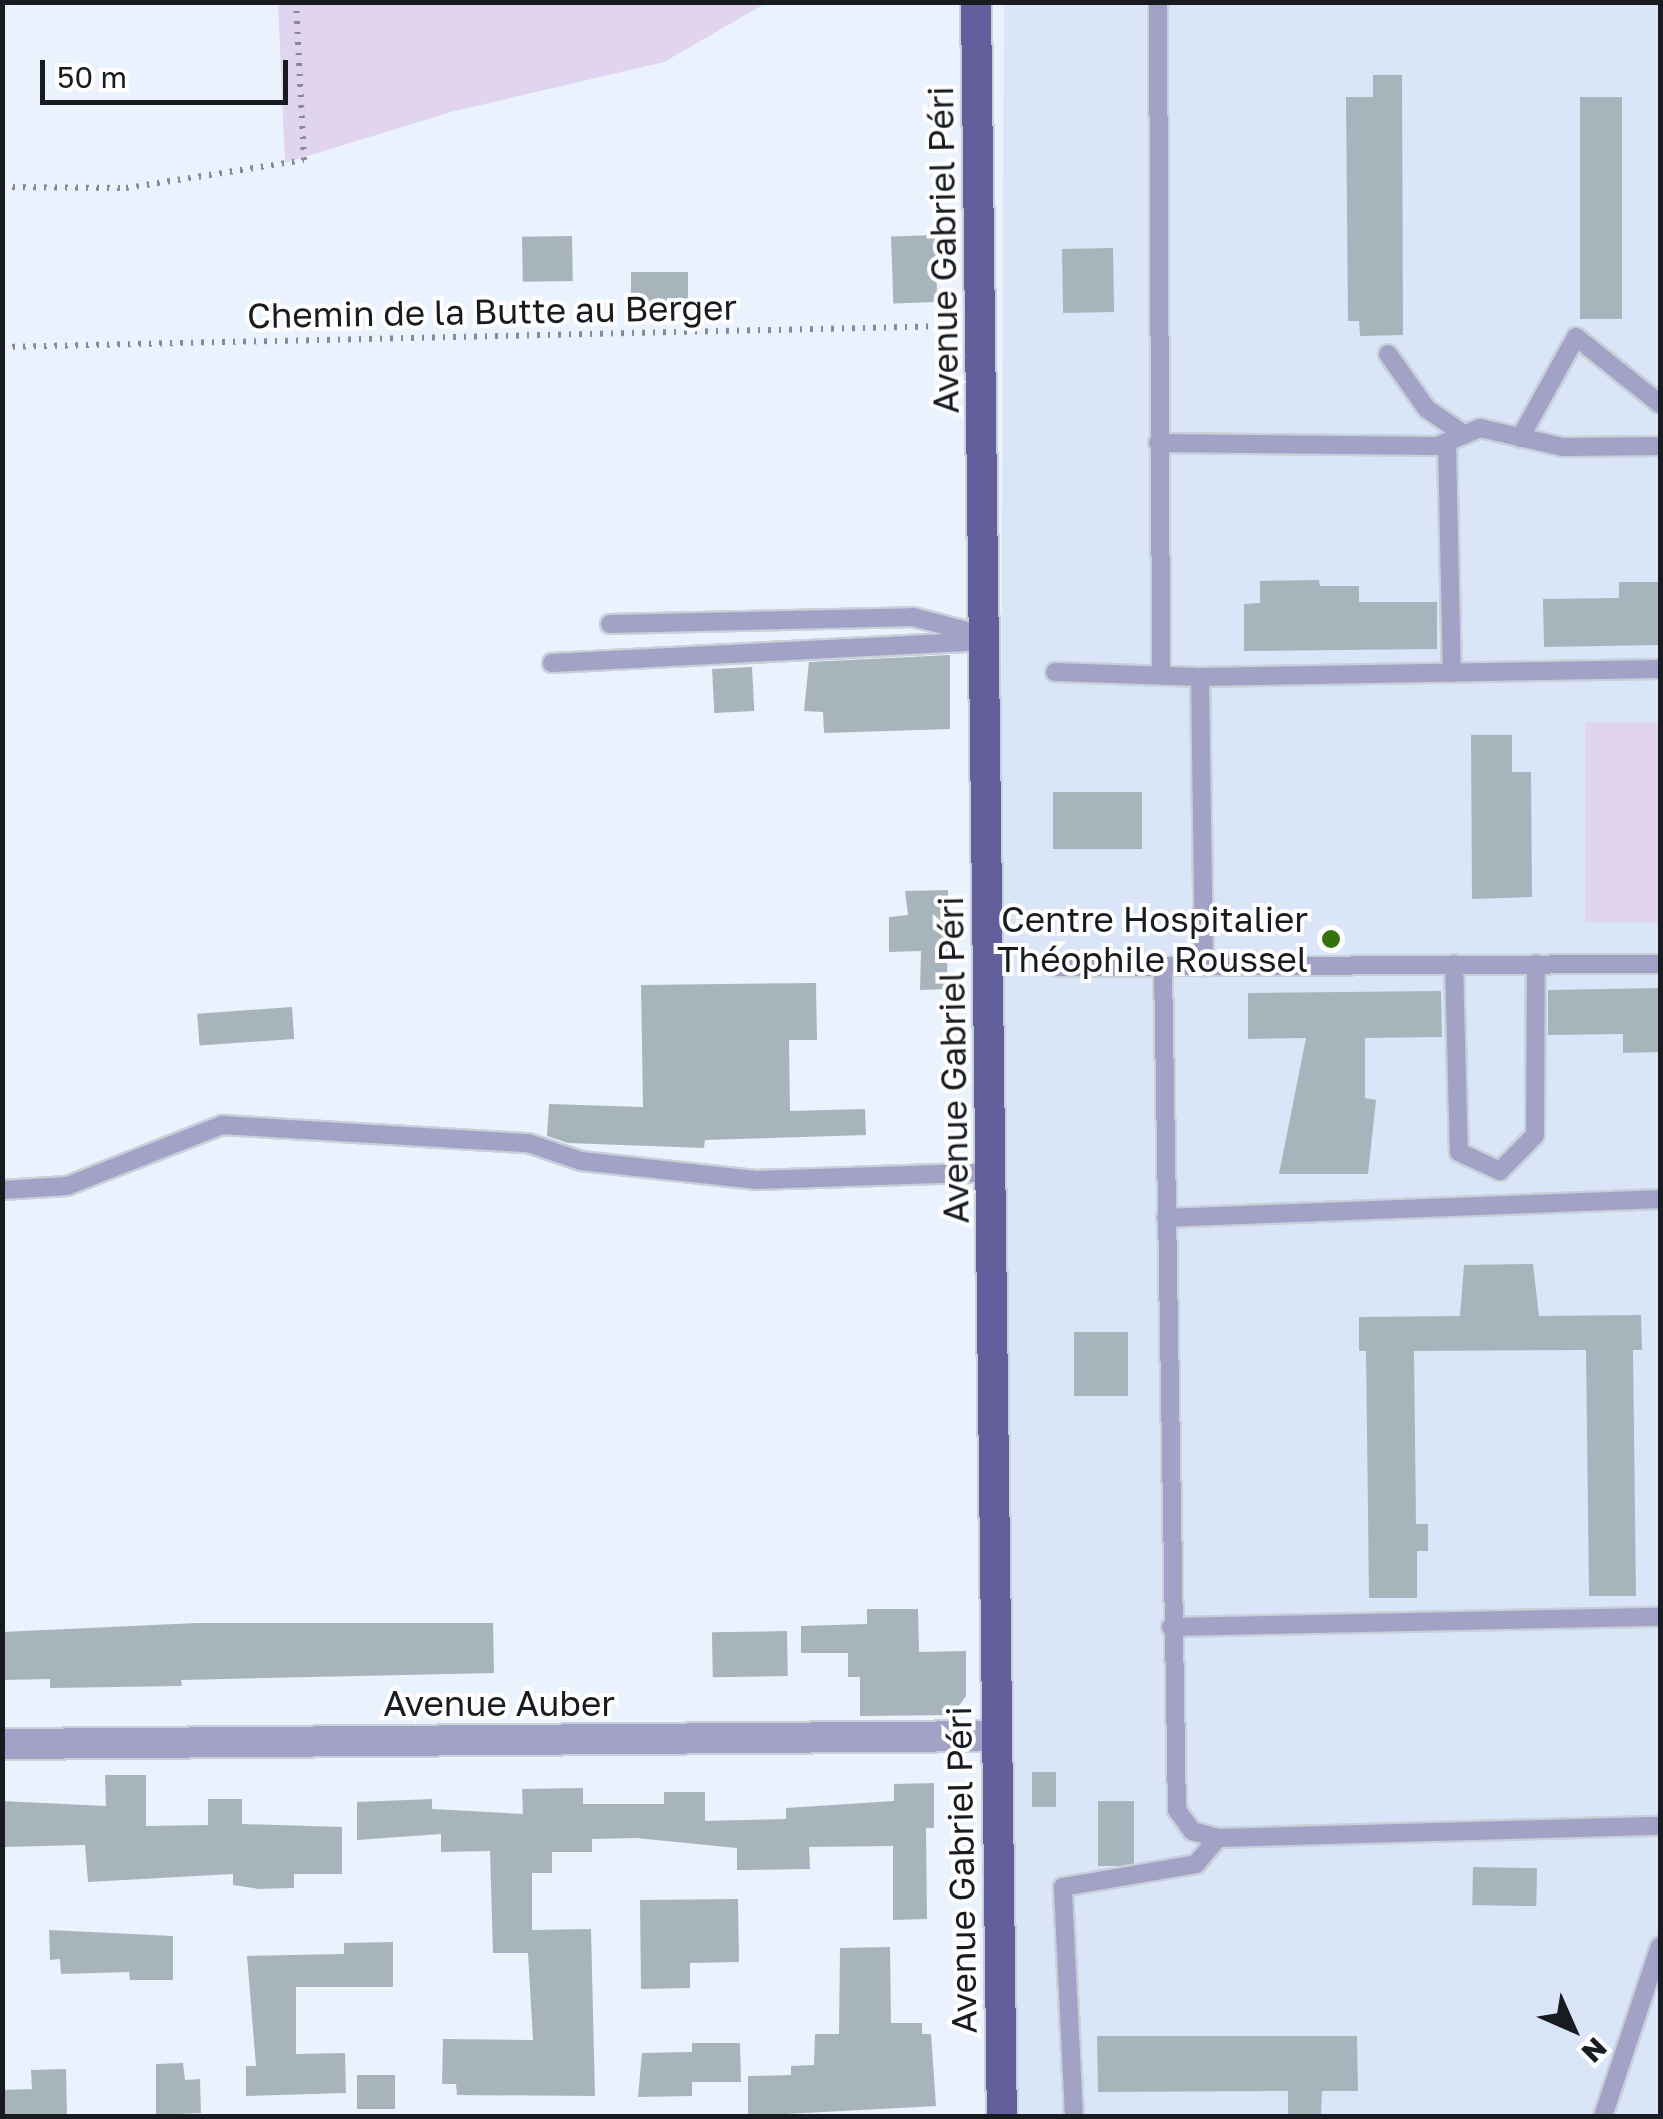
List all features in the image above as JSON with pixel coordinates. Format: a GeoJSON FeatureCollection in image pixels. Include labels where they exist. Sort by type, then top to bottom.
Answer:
{"type":"FeatureCollection","features":[{"type":"Feature","properties":{"kind":"main road","name":"Avenue Gabriel Péri"},"geometry":{"type":"LineString","coordinates":[[976,2],[1002,2116]]}},
{"type":"Feature","properties":{"kind":"street","name":"Avenue Auber"},"geometry":{"type":"LineString","coordinates":[[2,1744],[996,1736]]}},
{"type":"Feature","properties":{"kind":"lane"},"geometry":{"type":"LineString","coordinates":[[1158,2],[1161,675]]}},
{"type":"Feature","properties":{"kind":"lane"},"geometry":{"type":"LineString","coordinates":[[1520,438],[1576,337],[1660,404]]}},
{"type":"Feature","properties":{"kind":"lane"},"geometry":{"type":"LineString","coordinates":[[1388,354],[1427,410],[1456,438],[1452,673]]}},
{"type":"Feature","properties":{"kind":"lane"},"geometry":{"type":"LineString","coordinates":[[1158,443],[1456,438],[1480,428],[1563,447],[1660,446]]}},
{"type":"Feature","properties":{"kind":"lane"},"geometry":{"type":"LineString","coordinates":[[610,624],[913,616],[986,639]]}},
{"type":"Feature","properties":{"kind":"lane"},"geometry":{"type":"LineString","coordinates":[[552,664],[986,639]]}},
{"type":"Feature","properties":{"kind":"lane"},"geometry":{"type":"LineString","coordinates":[[1055,672],[1200,677],[1660,669]]}},
{"type":"Feature","properties":{"kind":"lane"},"geometry":{"type":"LineString","coordinates":[[1200,677],[1204,966]]}},
{"type":"Feature","properties":{"kind":"lane"},"geometry":{"type":"LineString","coordinates":[[1454,964],[1459,1152],[1500,1171]]}},
{"type":"Feature","properties":{"kind":"lane"},"geometry":{"type":"LineString","coordinates":[[1503,1205],[1500,1171],[1534,1135],[1536,964]]}},
{"type":"Feature","properties":{"kind":"lane"},"geometry":{"type":"LineString","coordinates":[[1057,967],[1660,964]]}},
{"type":"Feature","properties":{"kind":"lane"},"geometry":{"type":"LineString","coordinates":[[1163,968],[1176,1810],[1192,1831],[1218,1838],[1660,1826]]}},
{"type":"Feature","properties":{"kind":"lane"},"geometry":{"type":"LineString","coordinates":[[2,1190],[67,1186],[222,1125],[528,1143],[581,1161],[755,1180],[992,1172]]}},
{"type":"Feature","properties":{"kind":"lane"},"geometry":{"type":"LineString","coordinates":[[1166,1218],[1660,1199]]}},
{"type":"Feature","properties":{"kind":"lane"},"geometry":{"type":"LineString","coordinates":[[1171,1628],[1660,1616]]}},
{"type":"Feature","properties":{"kind":"lane"},"geometry":{"type":"LineString","coordinates":[[1074,2116],[1063,1887],[1196,1864],[1218,1838]]}},
{"type":"Feature","properties":{"kind":"lane"},"geometry":{"type":"LineString","coordinates":[[1602,2116],[1660,1946]]}},
{"type":"Feature","properties":{"kind":"path"},"geometry":{"type":"LineString","coordinates":[[2,187],[126,188],[304,160],[296,2]]}},
{"type":"Feature","properties":{"kind":"path","name":"Chemin de la Butte au Berger"},"geometry":{"type":"LineString","coordinates":[[2,347],[982,325]]}},
{"type":"Feature","properties":{"kind":"shaded area"},"geometry":{"type":"Polygon","coordinates":[[[278,2],[766,3],[664,62],[451,112],[285,163],[278,2]]]}},
{"type":"Feature","properties":{"kind":"shaded area","name":"Centre Hospitalier Théophile Roussel"},"geometry":{"type":"Polygon","coordinates":[[[1004,3],[1660,3],[1660,2116],[1002,2116],[997,1875],[1004,3]]]}},
{"type":"Feature","properties":{"kind":"shaded area"},"geometry":{"type":"Polygon","coordinates":[[[1585,722],[1660,722],[1660,922],[1585,922],[1585,722]]]}},
{"type":"Feature","properties":{"kind":"building"},"geometry":{"type":"Polygon","coordinates":[[[1373,75],[1402,75],[1403,335],[1360,336],[1359,321],[1348,321],[1346,97],[1373,97],[1373,75]]]}},
{"type":"Feature","properties":{"kind":"building"},"geometry":{"type":"Polygon","coordinates":[[[1580,97],[1622,97],[1622,319],[1580,319],[1580,97]]]}},
{"type":"Feature","properties":{"kind":"building"},"geometry":{"type":"Polygon","coordinates":[[[935,235],[937,302],[893,303],[891,237],[935,235]]]}},
{"type":"Feature","properties":{"kind":"building"},"geometry":{"type":"Polygon","coordinates":[[[572,236],[573,281],[523,282],[522,237],[572,236]]]}},
{"type":"Feature","properties":{"kind":"building"},"geometry":{"type":"Polygon","coordinates":[[[1113,248],[1114,312],[1063,313],[1062,249],[1113,248]]]}},
{"type":"Feature","properties":{"kind":"building"},"geometry":{"type":"Polygon","coordinates":[[[631,272],[688,272],[688,307],[631,307],[631,272]]]}},
{"type":"Feature","properties":{"kind":"building"},"geometry":{"type":"Polygon","coordinates":[[[1319,580],[1320,586],[1359,586],[1359,602],[1437,602],[1437,649],[1244,651],[1244,604],[1260,603],[1260,581],[1319,580]]]}},
{"type":"Feature","properties":{"kind":"building"},"geometry":{"type":"Polygon","coordinates":[[[1619,582],[1660,582],[1660,645],[1544,647],[1543,599],[1619,598],[1619,582]]]}},
{"type":"Feature","properties":{"kind":"building"},"geometry":{"type":"Polygon","coordinates":[[[950,655],[950,729],[824,733],[823,712],[804,711],[809,662],[950,655]]]}},
{"type":"Feature","properties":{"kind":"building"},"geometry":{"type":"Polygon","coordinates":[[[752,667],[754,711],[714,713],[712,669],[752,667]]]}},
{"type":"Feature","properties":{"kind":"building"},"geometry":{"type":"Polygon","coordinates":[[[1471,735],[1512,735],[1512,772],[1531,772],[1532,897],[1472,899],[1471,735]]]}},
{"type":"Feature","properties":{"kind":"building"},"geometry":{"type":"Polygon","coordinates":[[[1053,792],[1142,792],[1142,849],[1053,849],[1053,792]]]}},
{"type":"Feature","properties":{"kind":"building"},"geometry":{"type":"Polygon","coordinates":[[[948,890],[947,989],[920,990],[921,951],[889,952],[889,917],[908,915],[905,891],[948,890]]]}},
{"type":"Feature","properties":{"kind":"building"},"geometry":{"type":"Polygon","coordinates":[[[816,983],[817,1040],[789,1040],[790,1111],[865,1109],[866,1135],[705,1140],[704,1148],[568,1143],[547,1136],[549,1104],[643,1107],[641,985],[816,983]]]}},
{"type":"Feature","properties":{"kind":"building"},"geometry":{"type":"Polygon","coordinates":[[[1660,988],[1660,1052],[1623,1053],[1623,1034],[1548,1035],[1548,990],[1660,988]]]}},
{"type":"Feature","properties":{"kind":"building"},"geometry":{"type":"Polygon","coordinates":[[[1441,991],[1442,1037],[1365,1038],[1365,1098],[1376,1100],[1368,1174],[1279,1174],[1306,1038],[1248,1039],[1248,993],[1441,991]]]}},
{"type":"Feature","properties":{"kind":"building"},"geometry":{"type":"Polygon","coordinates":[[[292,1007],[294,1039],[199,1046],[197,1014],[292,1007]]]}},
{"type":"Feature","properties":{"kind":"building"},"geometry":{"type":"Polygon","coordinates":[[[1533,1264],[1539,1316],[1641,1315],[1642,1350],[1633,1350],[1636,1596],[1589,1596],[1586,1350],[1414,1351],[1416,1524],[1428,1524],[1428,1551],[1417,1551],[1417,1598],[1369,1598],[1366,1351],[1359,1351],[1359,1317],[1460,1316],[1464,1265],[1533,1264]]]}},
{"type":"Feature","properties":{"kind":"building"},"geometry":{"type":"Polygon","coordinates":[[[1074,1332],[1128,1332],[1128,1396],[1074,1396],[1074,1332]]]}},
{"type":"Feature","properties":{"kind":"building"},"geometry":{"type":"Polygon","coordinates":[[[867,1609],[918,1609],[919,1652],[966,1651],[966,1696],[952,1715],[860,1716],[860,1677],[848,1677],[848,1653],[801,1653],[801,1626],[867,1624],[867,1609]]]}},
{"type":"Feature","properties":{"kind":"building"},"geometry":{"type":"Polygon","coordinates":[[[197,1623],[493,1623],[494,1673],[181,1680],[182,1686],[50,1688],[50,1679],[2,1680],[2,1632],[197,1623]]]}},
{"type":"Feature","properties":{"kind":"building"},"geometry":{"type":"Polygon","coordinates":[[[787,1631],[788,1676],[713,1677],[712,1632],[787,1631]]]}},
{"type":"Feature","properties":{"kind":"building"},"geometry":{"type":"Polygon","coordinates":[[[1032,1772],[1056,1772],[1056,1807],[1032,1807],[1032,1772]]]}},
{"type":"Feature","properties":{"kind":"building"},"geometry":{"type":"Polygon","coordinates":[[[105,1775],[146,1775],[146,1826],[208,1825],[208,1799],[242,1799],[242,1824],[342,1827],[342,1874],[294,1874],[294,1888],[233,1885],[233,1874],[88,1882],[85,1845],[2,1847],[2,1801],[106,1806],[105,1775]]]}},
{"type":"Feature","properties":{"kind":"building"},"geometry":{"type":"Polygon","coordinates":[[[934,1783],[934,1828],[926,1828],[927,1919],[893,1920],[893,1846],[809,1847],[810,1869],[737,1870],[737,1848],[636,1838],[592,1839],[592,1852],[552,1852],[552,1873],[532,1873],[532,1930],[591,1929],[595,2096],[457,2095],[456,2084],[442,2084],[443,2039],[533,2040],[528,1953],[493,1953],[490,1851],[441,1852],[441,1834],[357,1840],[357,1802],[432,1799],[432,1809],[523,1814],[522,1789],[583,1788],[583,1804],[664,1804],[664,1792],[705,1792],[705,1821],[786,1819],[786,1808],[894,1801],[894,1784],[934,1783]]]}},
{"type":"Feature","properties":{"kind":"building"},"geometry":{"type":"Polygon","coordinates":[[[1098,1801],[1134,1801],[1134,1866],[1098,1866],[1098,1801]]]}},
{"type":"Feature","properties":{"kind":"building"},"geometry":{"type":"Polygon","coordinates":[[[1473,1867],[1537,1868],[1536,1906],[1472,1905],[1473,1867]]]}},
{"type":"Feature","properties":{"kind":"building"},"geometry":{"type":"Polygon","coordinates":[[[738,1899],[739,1962],[690,1963],[690,1988],[641,1989],[640,1900],[738,1899]]]}},
{"type":"Feature","properties":{"kind":"building"},"geometry":{"type":"Polygon","coordinates":[[[49,1930],[173,1936],[173,1980],[130,1980],[129,1972],[61,1974],[60,1959],[50,1960],[49,1930]]]}},
{"type":"Feature","properties":{"kind":"building"},"geometry":{"type":"Polygon","coordinates":[[[393,1942],[393,1987],[296,1987],[296,2054],[345,2053],[346,2093],[246,2096],[246,2066],[256,2066],[247,1956],[344,1954],[344,1943],[393,1942]]]}},
{"type":"Feature","properties":{"kind":"building"},"geometry":{"type":"Polygon","coordinates":[[[890,1947],[891,2023],[922,2023],[922,2034],[931,2034],[936,2106],[748,2116],[748,2076],[791,2075],[791,2066],[814,2065],[815,2034],[839,2034],[840,1948],[890,1947]]]}},
{"type":"Feature","properties":{"kind":"building"},"geometry":{"type":"Polygon","coordinates":[[[1097,2036],[1357,2036],[1358,2091],[1322,2091],[1321,2116],[1288,2116],[1288,2091],[1098,2092],[1097,2036]]]}},
{"type":"Feature","properties":{"kind":"building"},"geometry":{"type":"Polygon","coordinates":[[[692,2043],[740,2043],[741,2082],[692,2082],[692,2096],[638,2097],[642,2053],[692,2052],[692,2043]]]}},
{"type":"Feature","properties":{"kind":"building"},"geometry":{"type":"Polygon","coordinates":[[[183,2063],[185,2080],[200,2079],[201,2113],[156,2115],[156,2064],[183,2063]]]}},
{"type":"Feature","properties":{"kind":"building"},"geometry":{"type":"Polygon","coordinates":[[[66,2069],[67,2116],[2,2116],[2,2090],[32,2089],[31,2070],[66,2069]]]}},
{"type":"Feature","properties":{"kind":"building"},"geometry":{"type":"Polygon","coordinates":[[[357,2075],[395,2075],[395,2109],[357,2109],[357,2075]]]}},
{"type":"Feature","properties":{"kind":"place","name":"Centre Hospitalier Théophile Roussel"},"geometry":{"type":"Point","coordinates":[1331,939]}}]}
